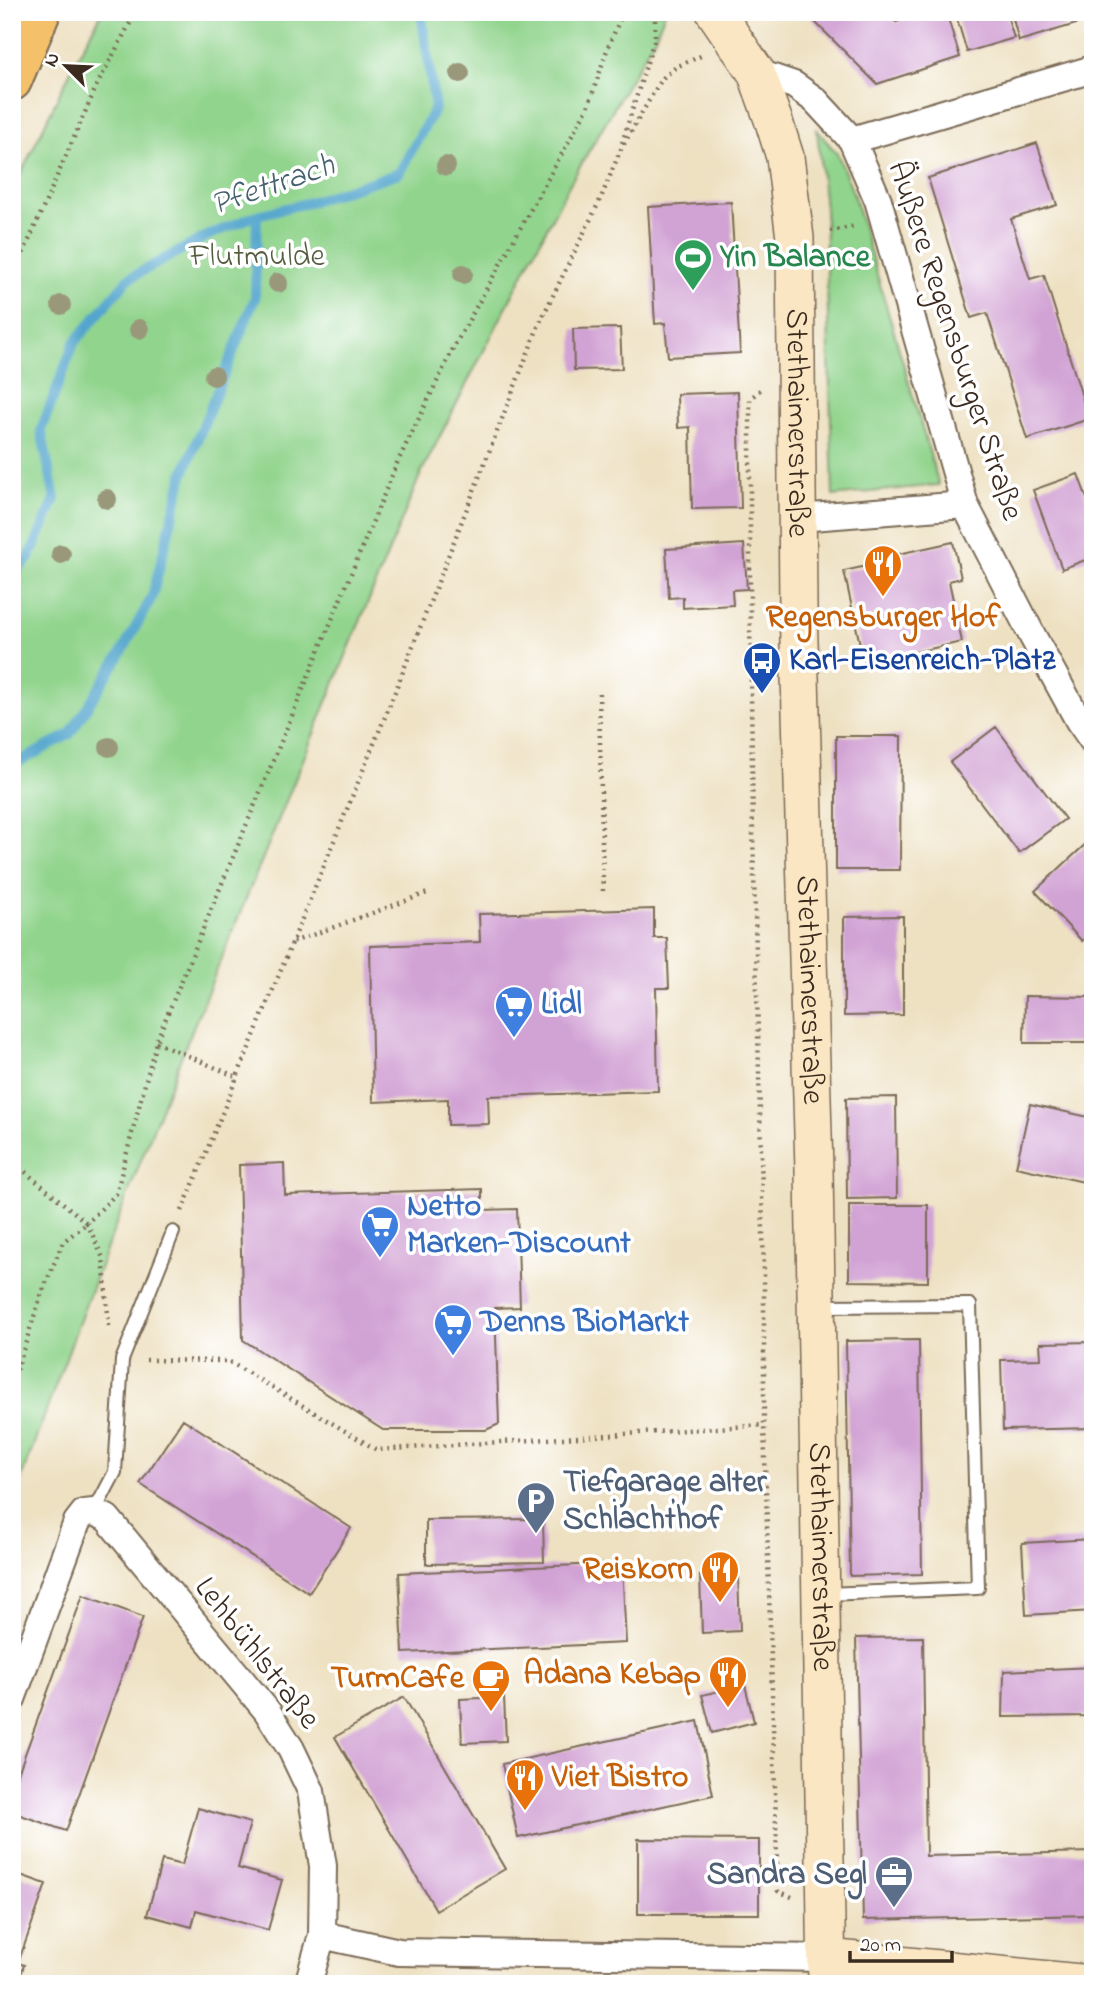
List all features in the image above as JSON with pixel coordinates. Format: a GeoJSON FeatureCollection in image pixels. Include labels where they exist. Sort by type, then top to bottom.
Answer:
{"type":"FeatureCollection","features":[{"type":"Feature","properties":{"kind":"main road"},"geometry":{"type":"LineString","coordinates":[[12,81],[41,12]]}},
{"type":"Feature","properties":{"kind":"main road","name":"Stethaimerstraße"},"geometry":{"type":"LineString","coordinates":[[726,18],[756,72],[785,157],[795,238],[798,518],[816,1306],[827,1971]]}},
{"type":"Feature","properties":{"kind":"main road"},"geometry":{"type":"LineString","coordinates":[[827,1971],[1090,1984]]}},
{"type":"Feature","properties":{"kind":"street"},"geometry":{"type":"LineString","coordinates":[[852,140],[1093,69]]}},
{"type":"Feature","properties":{"kind":"street","name":"Äußere Regensburger Straße"},"geometry":{"type":"LineString","coordinates":[[756,72],[794,85],[816,100],[852,140],[878,200],[965,505],[1039,649],[1079,722],[1093,741]]}},
{"type":"Feature","properties":{"kind":"street"},"geometry":{"type":"LineString","coordinates":[[798,518],[965,505]]}},
{"type":"Feature","properties":{"kind":"street"},"geometry":{"type":"LineString","coordinates":[[12,1699],[77,1522],[84,1513],[94,1512]]}},
{"type":"Feature","properties":{"kind":"street","name":"Lehbühlstraße"},"geometry":{"type":"LineString","coordinates":[[94,1512],[107,1518],[267,1712],[290,1749],[310,1791],[323,1866],[322,1935],[308,1984]]}},
{"type":"Feature","properties":{"kind":"street"},"geometry":{"type":"LineString","coordinates":[[322,1935],[399,1952],[827,1971]]}},
{"type":"Feature","properties":{"kind":"lane"},"geometry":{"type":"LineString","coordinates":[[94,1512],[115,1472],[122,1360],[173,1232]]}},
{"type":"Feature","properties":{"kind":"lane"},"geometry":{"type":"LineString","coordinates":[[816,1306],[970,1305],[978,1588],[821,1594]]}},
{"type":"Feature","properties":{"kind":"path"},"geometry":{"type":"LineString","coordinates":[[12,279],[97,85],[136,12]]}},
{"type":"Feature","properties":{"kind":"path"},"geometry":{"type":"LineString","coordinates":[[12,1385],[41,1295],[63,1242],[116,1195],[156,1042],[398,461],[455,345],[588,107],[623,12]]}},
{"type":"Feature","properties":{"kind":"path"},"geometry":{"type":"LineString","coordinates":[[173,1232],[389,708],[540,322],[601,198],[620,151],[654,37],[654,20],[647,12]]}},
{"type":"Feature","properties":{"kind":"path"},"geometry":{"type":"LineString","coordinates":[[620,151],[663,78],[676,67],[708,52],[726,18]]}},
{"type":"Feature","properties":{"kind":"path"},"geometry":{"type":"LineString","coordinates":[[795,238],[884,220]]}},
{"type":"Feature","properties":{"kind":"path"},"geometry":{"type":"LineString","coordinates":[[796,355],[750,399],[751,691],[764,1273],[764,1425],[778,1891],[826,1911]]}},
{"type":"Feature","properties":{"kind":"path"},"geometry":{"type":"LineString","coordinates":[[599,693],[603,891]]}},
{"type":"Feature","properties":{"kind":"path"},"geometry":{"type":"LineString","coordinates":[[293,943],[430,892]]}},
{"type":"Feature","properties":{"kind":"path"},"geometry":{"type":"LineString","coordinates":[[156,1042],[237,1077]]}},
{"type":"Feature","properties":{"kind":"path"},"geometry":{"type":"LineString","coordinates":[[12,1167],[24,1171],[87,1223]]}},
{"type":"Feature","properties":{"kind":"path"},"geometry":{"type":"LineString","coordinates":[[122,1360],[228,1361],[377,1450],[764,1425]]}},
{"type":"Feature","properties":{"kind":"green space","name":"Flutmulde"},"geometry":{"type":"Polygon","coordinates":[[[102,12],[665,12],[655,37],[568,187],[421,473],[183,1052],[12,1503],[12,192],[102,12]]]}},
{"type":"Feature","properties":{"kind":"green space"},"geometry":{"type":"Polygon","coordinates":[[[817,130],[838,155],[853,193],[939,485],[833,496],[825,209],[817,130]]]}},
{"type":"Feature","properties":{"kind":"building"},"geometry":{"type":"Polygon","coordinates":[[[805,12],[885,12],[896,22],[927,12],[946,12],[960,57],[877,84],[805,12]]]}},
{"type":"Feature","properties":{"kind":"building"},"geometry":{"type":"Polygon","coordinates":[[[955,12],[1006,12],[1014,38],[967,52],[955,12]]]}},
{"type":"Feature","properties":{"kind":"building"},"geometry":{"type":"Polygon","coordinates":[[[1011,12],[1093,12],[1093,19],[1019,41],[1011,12]]]}},
{"type":"Feature","properties":{"kind":"building"},"geometry":{"type":"Polygon","coordinates":[[[1037,143],[1057,205],[1011,219],[1030,279],[1044,275],[1089,419],[1027,439],[987,313],[971,318],[928,178],[1037,143]]]}},
{"type":"Feature","properties":{"kind":"building"},"geometry":{"type":"Polygon","coordinates":[[[731,202],[740,353],[668,357],[665,323],[655,324],[648,207],[731,202]]]}},
{"type":"Feature","properties":{"kind":"building"},"geometry":{"type":"Polygon","coordinates":[[[620,328],[622,369],[574,370],[573,329],[620,328]]]}},
{"type":"Feature","properties":{"kind":"building"},"geometry":{"type":"Polygon","coordinates":[[[738,392],[741,508],[692,509],[690,427],[678,428],[677,394],[738,392]]]}},
{"type":"Feature","properties":{"kind":"building"},"geometry":{"type":"Polygon","coordinates":[[[1078,474],[1093,515],[1093,557],[1062,569],[1033,490],[1078,474]]]}},
{"type":"Feature","properties":{"kind":"building"},"geometry":{"type":"Polygon","coordinates":[[[953,542],[961,578],[949,581],[962,642],[864,663],[844,571],[889,561],[889,556],[953,542]]]}},
{"type":"Feature","properties":{"kind":"building"},"geometry":{"type":"Polygon","coordinates":[[[744,544],[747,589],[732,590],[733,605],[683,608],[683,597],[669,598],[666,549],[744,544]]]}},
{"type":"Feature","properties":{"kind":"building"},"geometry":{"type":"Polygon","coordinates":[[[996,727],[1065,819],[1019,853],[950,762],[996,727]]]}},
{"type":"Feature","properties":{"kind":"building"},"geometry":{"type":"Polygon","coordinates":[[[836,736],[901,736],[900,870],[836,870],[836,736]]]}},
{"type":"Feature","properties":{"kind":"building"},"geometry":{"type":"Polygon","coordinates":[[[1090,840],[1093,843],[1093,931],[1082,941],[1035,891],[1090,840]]]}},
{"type":"Feature","properties":{"kind":"building","name":"Lidl"},"geometry":{"type":"Polygon","coordinates":[[[654,909],[654,938],[667,938],[669,988],[656,988],[658,1091],[488,1096],[489,1124],[448,1125],[448,1099],[373,1102],[370,946],[480,942],[479,914],[654,909]]]}},
{"type":"Feature","properties":{"kind":"building"},"geometry":{"type":"Polygon","coordinates":[[[903,916],[903,1015],[844,1016],[844,917],[903,916]]]}},
{"type":"Feature","properties":{"kind":"building"},"geometry":{"type":"Polygon","coordinates":[[[1025,996],[1093,997],[1093,1059],[1089,1059],[1089,1043],[1024,1043],[1025,996]]]}},
{"type":"Feature","properties":{"kind":"building"},"geometry":{"type":"Polygon","coordinates":[[[896,1097],[897,1198],[847,1199],[846,1098],[896,1097]]]}},
{"type":"Feature","properties":{"kind":"building"},"geometry":{"type":"Polygon","coordinates":[[[1030,1104],[1093,1118],[1093,1184],[1016,1167],[1030,1104]]]}},
{"type":"Feature","properties":{"kind":"building"},"geometry":{"type":"Polygon","coordinates":[[[284,1163],[285,1195],[482,1189],[482,1210],[517,1209],[520,1307],[495,1308],[499,1424],[486,1430],[383,1430],[243,1340],[239,1165],[284,1163]]]}},
{"type":"Feature","properties":{"kind":"building"},"geometry":{"type":"Polygon","coordinates":[[[849,1205],[928,1205],[928,1282],[849,1281],[849,1205]]]}},
{"type":"Feature","properties":{"kind":"building"},"geometry":{"type":"Polygon","coordinates":[[[919,1340],[922,1574],[850,1576],[846,1341],[919,1340]]]}},
{"type":"Feature","properties":{"kind":"building"},"geometry":{"type":"Polygon","coordinates":[[[1093,1342],[1093,1428],[1003,1430],[1001,1360],[1041,1359],[1040,1343],[1093,1342]]]}},
{"type":"Feature","properties":{"kind":"building"},"geometry":{"type":"Polygon","coordinates":[[[183,1419],[351,1528],[309,1593],[140,1484],[183,1419]]]}},
{"type":"Feature","properties":{"kind":"building"},"geometry":{"type":"Polygon","coordinates":[[[543,1519],[544,1562],[426,1564],[426,1520],[543,1519]]]}},
{"type":"Feature","properties":{"kind":"building"},"geometry":{"type":"Polygon","coordinates":[[[1093,1539],[1093,1611],[1026,1615],[1022,1543],[1093,1539]]]}},
{"type":"Feature","properties":{"kind":"building"},"geometry":{"type":"Polygon","coordinates":[[[622,1563],[626,1643],[403,1653],[399,1573],[622,1563]]]}},
{"type":"Feature","properties":{"kind":"building","name":"Reiskorn"},"geometry":{"type":"Polygon","coordinates":[[[738,1575],[740,1631],[702,1633],[700,1576],[738,1575]]]}},
{"type":"Feature","properties":{"kind":"building"},"geometry":{"type":"Polygon","coordinates":[[[83,1595],[143,1617],[66,1831],[12,1812],[12,1790],[83,1595]]]}},
{"type":"Feature","properties":{"kind":"building"},"geometry":{"type":"Polygon","coordinates":[[[923,1637],[926,1856],[1093,1852],[1093,1915],[863,1920],[856,1638],[923,1637]]]}},
{"type":"Feature","properties":{"kind":"building"},"geometry":{"type":"Polygon","coordinates":[[[1093,1667],[1093,1716],[1003,1717],[1004,1671],[1093,1667]]]}},
{"type":"Feature","properties":{"kind":"building","name":"Adana Kebap"},"geometry":{"type":"Polygon","coordinates":[[[745,1685],[754,1722],[712,1733],[702,1695],[745,1685]]]}},
{"type":"Feature","properties":{"kind":"building"},"geometry":{"type":"Polygon","coordinates":[[[404,1697],[505,1869],[436,1910],[335,1737],[404,1697]]]}},
{"type":"Feature","properties":{"kind":"building"},"geometry":{"type":"Polygon","coordinates":[[[504,1697],[506,1741],[462,1743],[460,1699],[504,1697]]]}},
{"type":"Feature","properties":{"kind":"building"},"geometry":{"type":"Polygon","coordinates":[[[698,1721],[713,1795],[518,1838],[502,1764],[698,1721]]]}},
{"type":"Feature","properties":{"kind":"building"},"geometry":{"type":"Polygon","coordinates":[[[198,1808],[250,1823],[238,1868],[282,1880],[268,1930],[196,1910],[192,1927],[147,1915],[162,1860],[182,1865],[198,1808]]]}},
{"type":"Feature","properties":{"kind":"building"},"geometry":{"type":"Polygon","coordinates":[[[638,1839],[759,1840],[759,1914],[638,1914],[638,1839]]]}},
{"type":"Feature","properties":{"kind":"building"},"geometry":{"type":"Polygon","coordinates":[[[12,1872],[46,1884],[18,1963],[24,1965],[18,1984],[12,1984],[12,1872]]]}},
{"type":"Feature","properties":{"kind":"waterway","name":"Pfettrach"},"geometry":{"type":"LineString","coordinates":[[12,576],[29,558],[55,499],[41,430],[74,343],[128,279],[207,236],[257,215],[307,203],[399,173],[435,108],[421,12]]}},
{"type":"Feature","properties":{"kind":"waterway"},"geometry":{"type":"LineString","coordinates":[[12,766],[70,734],[122,652],[152,597],[183,475],[255,298],[257,215]]}},
{"type":"Feature","properties":{"kind":"place","name":"Yin Balance"},"geometry":{"type":"Point","coordinates":[693,292]}},
{"type":"Feature","properties":{"kind":"place","name":"Regensburger Hof"},"geometry":{"type":"Point","coordinates":[883,598]}},
{"type":"Feature","properties":{"kind":"place","name":"Karl-Eisenreich-Platz"},"geometry":{"type":"Point","coordinates":[762,695]}},
{"type":"Feature","properties":{"kind":"place","name":"Lidl"},"geometry":{"type":"Point","coordinates":[514,1039]}},
{"type":"Feature","properties":{"kind":"place","name":"Netto Marken-Discount"},"geometry":{"type":"Point","coordinates":[380,1259]}},
{"type":"Feature","properties":{"kind":"place","name":"Denns BioMarkt"},"geometry":{"type":"Point","coordinates":[453,1357]}},
{"type":"Feature","properties":{"kind":"place","name":"Tiefgarage alter Schlachthof"},"geometry":{"type":"Point","coordinates":[536,1535]}},
{"type":"Feature","properties":{"kind":"place","name":"Reiskorn"},"geometry":{"type":"Point","coordinates":[720,1604]}},
{"type":"Feature","properties":{"kind":"place","name":"Adana Kebap"},"geometry":{"type":"Point","coordinates":[728,1709]}},
{"type":"Feature","properties":{"kind":"place","name":"TurmCafe"},"geometry":{"type":"Point","coordinates":[491,1713]}},
{"type":"Feature","properties":{"kind":"place","name":"Viet Bistro"},"geometry":{"type":"Point","coordinates":[525,1812]}},
{"type":"Feature","properties":{"kind":"place","name":"Sandra Segl"},"geometry":{"type":"Point","coordinates":[894,1909]}}]}
